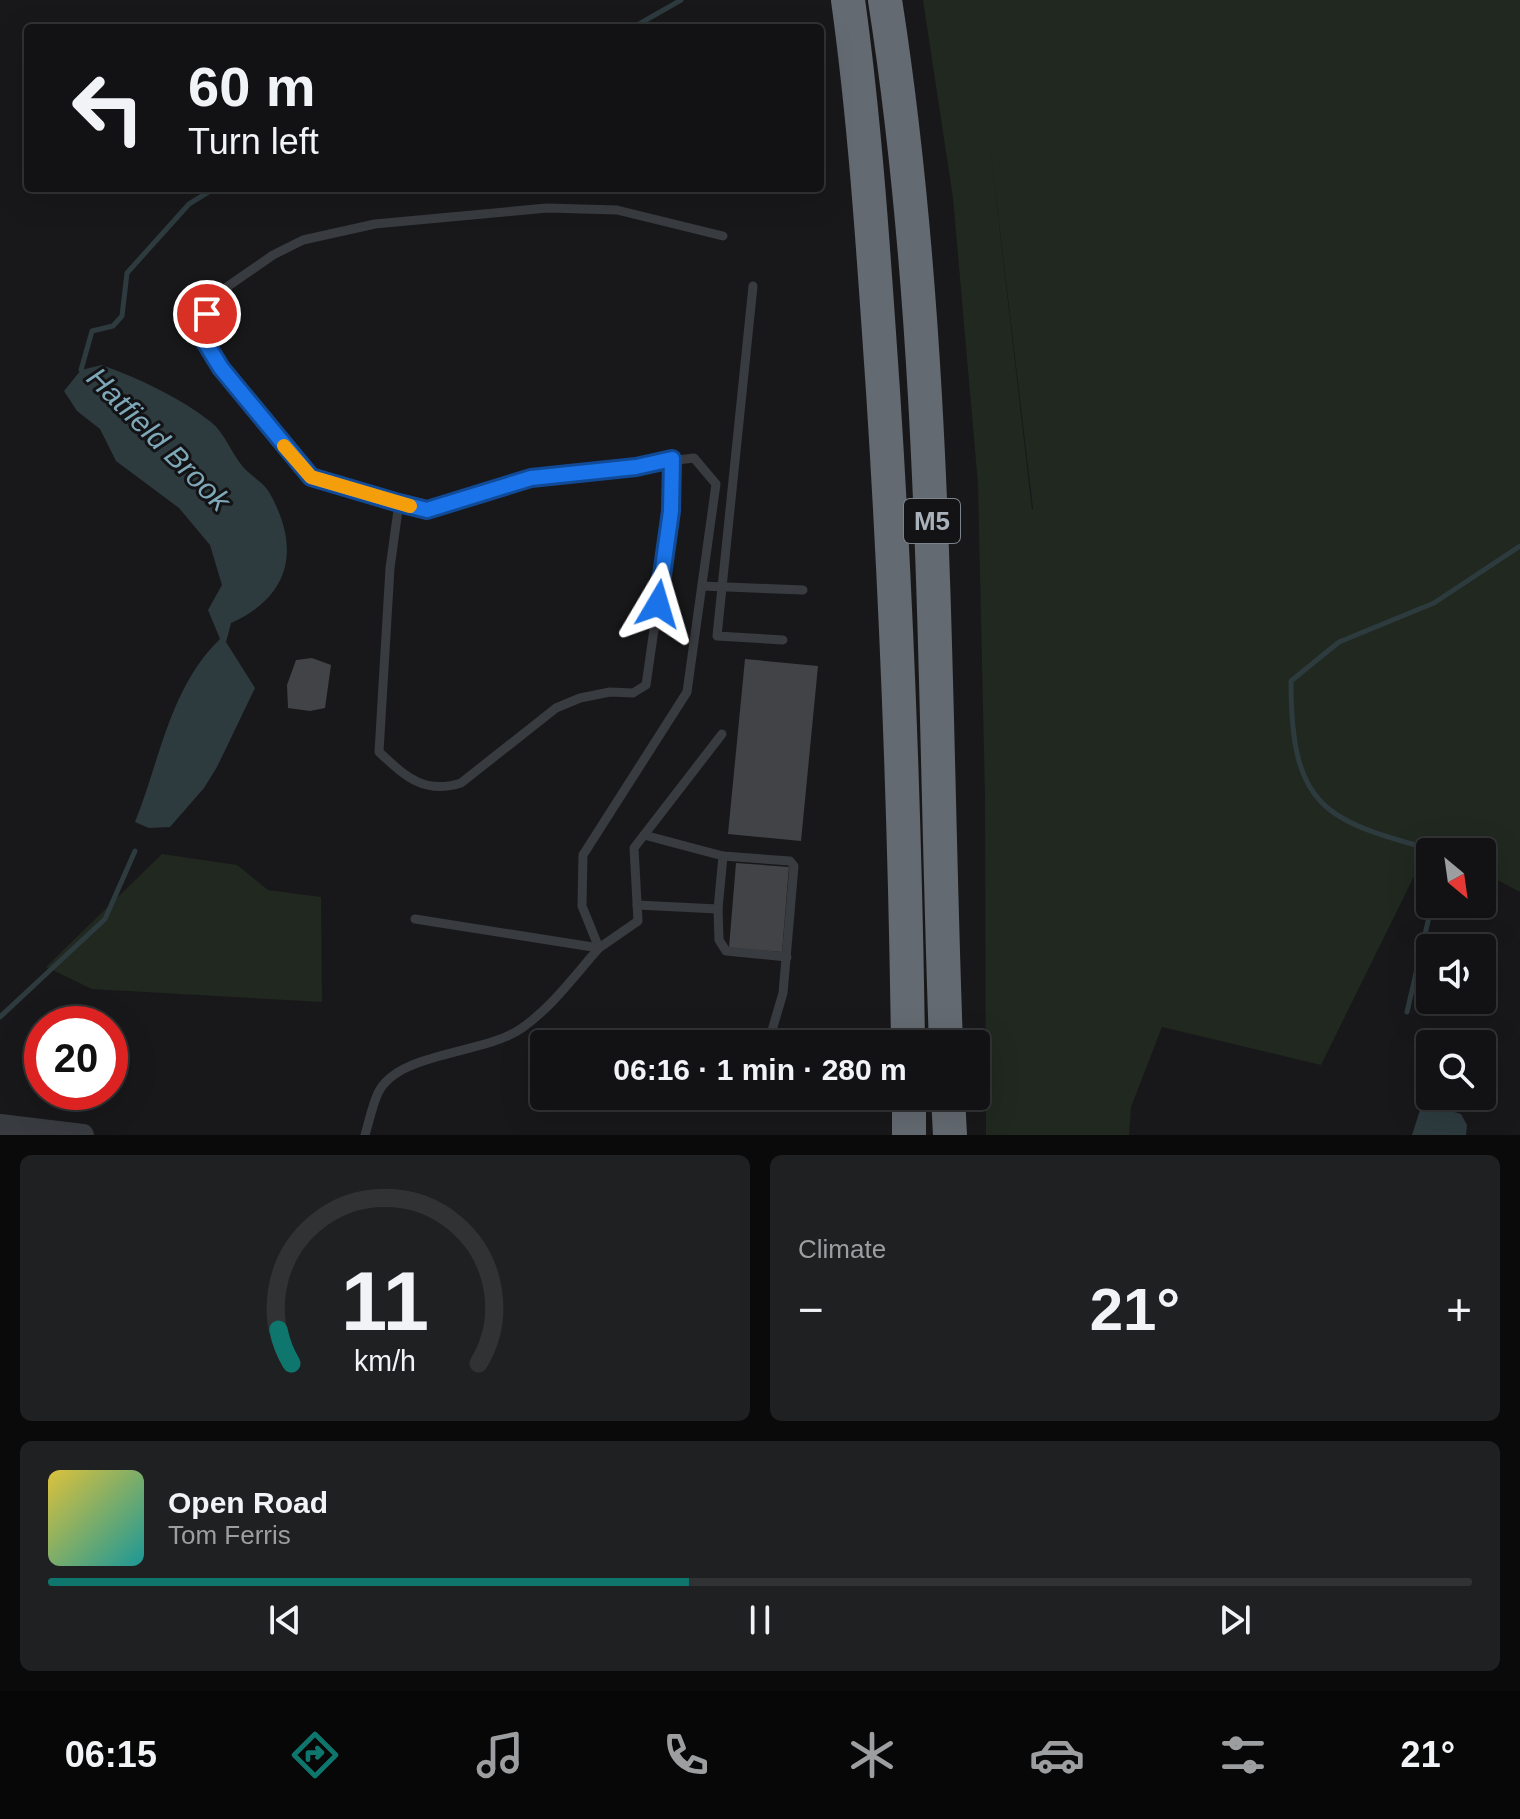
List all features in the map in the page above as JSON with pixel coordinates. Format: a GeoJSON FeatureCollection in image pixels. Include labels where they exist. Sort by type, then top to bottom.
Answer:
{"type":"FeatureCollection","features":[{"type":"Feature","properties":{"kind":"highway","name":"M5"},"geometry":{"type":"LineString","coordinates":[[848,0],[869,171],[895,578],[905,825],[908,1030]]}},
{"type":"Feature","properties":{"kind":"highway","name":"M5"},"geometry":{"type":"LineString","coordinates":[[885,0],[916,263],[934,567],[946,1030]]}},
{"type":"Feature","properties":{"kind":"highway"},"geometry":{"type":"LineString","coordinates":[[909,1110],[909,1135]]}},
{"type":"Feature","properties":{"kind":"highway"},"geometry":{"type":"LineString","coordinates":[[949,1110],[950,1135]]}},
{"type":"Feature","properties":{"kind":"street"},"geometry":{"type":"LineString","coordinates":[[0,1125],[83,1135]]}},
{"type":"Feature","properties":{"kind":"lane"},"geometry":{"type":"LineString","coordinates":[[599,948],[582,906],[583,855],[687,692],[716,484],[694,458],[672,459],[636,467],[531,478],[427,510],[399,503],[311,477],[221,368],[199,332],[214,296],[273,255],[303,240],[408,219],[547,208],[617,210],[723,236]]}},
{"type":"Feature","properties":{"kind":"lane"},"geometry":{"type":"LineString","coordinates":[[753,286],[717,636],[783,640]]}},
{"type":"Feature","properties":{"kind":"lane"},"geometry":{"type":"LineString","coordinates":[[399,503],[390,568],[379,752],[411,782],[444,788],[461,783],[556,708],[595,695],[633,693],[646,685],[671,511],[672,459]]}},
{"type":"Feature","properties":{"kind":"lane"},"geometry":{"type":"LineString","coordinates":[[702,586],[803,590]]}},
{"type":"Feature","properties":{"kind":"lane"},"geometry":{"type":"LineString","coordinates":[[365,1135],[379,1091],[396,1075],[425,1059],[496,1042],[521,1029],[544,1010],[599,948],[638,921],[634,848],[722,734]]}},
{"type":"Feature","properties":{"kind":"lane"},"geometry":{"type":"LineString","coordinates":[[644,835],[723,856],[793,863],[783,993],[772,1030]]}},
{"type":"Feature","properties":{"kind":"lane"},"geometry":{"type":"LineString","coordinates":[[723,856],[718,909],[719,940],[726,951],[787,957]]}},
{"type":"Feature","properties":{"kind":"lane"},"geometry":{"type":"LineString","coordinates":[[637,905],[718,909]]}},
{"type":"Feature","properties":{"kind":"lane"},"geometry":{"type":"LineString","coordinates":[[415,919],[599,948]]}},
{"type":"Feature","properties":{"kind":"shaded area"},"geometry":{"type":"Polygon","coordinates":[[[923,0],[1520,0],[1520,892],[1496,879],[1496,838],[1416,838],[1416,872],[1321,1065],[1162,1027],[1131,1107],[1129,1135],[986,1135],[986,1110],[990,1110],[990,1030],[986,1030],[985,796],[978,484],[953,198],[923,0]],[[989,137],[1032,510],[1033,509],[989,137]]]}},
{"type":"Feature","properties":{"kind":"shaded area"},"geometry":{"type":"Polygon","coordinates":[[[162,854],[237,865],[268,890],[321,897],[322,1002],[92,989],[46,967],[162,854]]]}},
{"type":"Feature","properties":{"kind":"water"},"geometry":{"type":"Polygon","coordinates":[[[102,365],[159,389],[211,422],[243,467],[269,492],[285,532],[287,551],[278,584],[267,599],[231,623],[226,642],[255,688],[217,767],[204,788],[170,827],[149,828],[135,822],[178,702],[203,658],[220,639],[208,610],[222,585],[210,545],[179,508],[116,461],[100,429],[77,411],[64,391],[81,370],[102,365]]]}},
{"type":"Feature","properties":{"kind":"water"},"geometry":{"type":"Polygon","coordinates":[[[1420,1110],[1448,1110],[1461,1114],[1467,1125],[1466,1135],[1412,1135],[1420,1110]]]}},
{"type":"Feature","properties":{"kind":"building"},"geometry":{"type":"Polygon","coordinates":[[[312,658],[331,665],[325,708],[310,711],[288,708],[287,685],[296,660],[312,658]]]}},
{"type":"Feature","properties":{"kind":"building"},"geometry":{"type":"Polygon","coordinates":[[[745,659],[818,666],[801,841],[728,834],[745,659]]]}},
{"type":"Feature","properties":{"kind":"building"},"geometry":{"type":"Polygon","coordinates":[[[736,863],[789,867],[782,952],[729,948],[736,863]]]}},
{"type":"Feature","properties":{"kind":"waterway","name":"Hatfield Brook"},"geometry":{"type":"LineString","coordinates":[[639,24],[681,0]]}},
{"type":"Feature","properties":{"kind":"waterway","name":"Hatfield Brook"},"geometry":{"type":"LineString","coordinates":[[86,374],[81,370],[92,331],[113,326],[122,316],[127,273],[189,204],[208,192]]}},
{"type":"Feature","properties":{"kind":"waterway"},"geometry":{"type":"LineString","coordinates":[[1416,845],[1368,830],[1342,818],[1322,803],[1308,783],[1298,757],[1291,681],[1339,642],[1434,603],[1520,546]]}},
{"type":"Feature","properties":{"kind":"waterway"},"geometry":{"type":"LineString","coordinates":[[0,1017],[105,919],[135,851]]}},
{"type":"Feature","properties":{"kind":"waterway"},"geometry":{"type":"LineString","coordinates":[[1407,1012],[1429,918]]}},
{"type":"Feature","properties":{"kind":"slow traffic"},"geometry":{"type":"LineString","coordinates":[[284,446],[311,477],[410,506]]}},
{"type":"Feature","properties":{"kind":"route"},"geometry":{"type":"LineString","coordinates":[[207,314],[199,332],[221,368],[311,477],[427,510],[531,478],[636,467],[672,459],[671,511],[658,604]]}}]}
